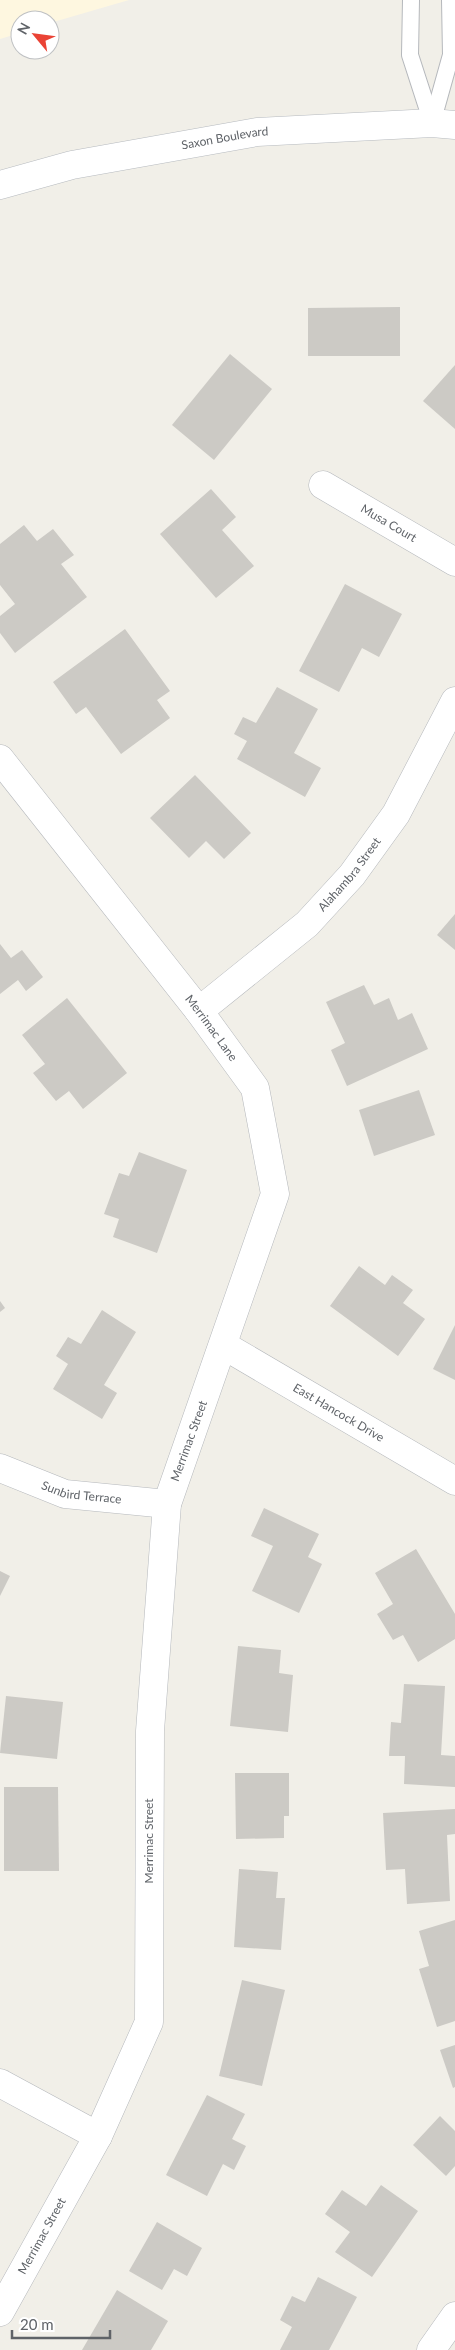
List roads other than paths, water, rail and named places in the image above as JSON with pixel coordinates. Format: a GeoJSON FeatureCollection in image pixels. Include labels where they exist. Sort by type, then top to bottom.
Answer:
{"type":"FeatureCollection","features":[{"type":"Feature","properties":{"kind":"street","name":"Saxon Boulevard"},"geometry":{"type":"LineString","coordinates":[[0,185],[72,165],[257,132],[444,124]]}},
{"type":"Feature","properties":{"kind":"street","name":"Musa Court"},"geometry":{"type":"LineString","coordinates":[[323,484],[455,562]]}},
{"type":"Feature","properties":{"kind":"street","name":"Alahambra Street"},"geometry":{"type":"LineString","coordinates":[[199,1011],[307,924],[352,875],[396,814],[455,700]]}},
{"type":"Feature","properties":{"kind":"street","name":"Merrimac Lane"},"geometry":{"type":"LineString","coordinates":[[0,759],[199,1011],[255,1088],[275,1194],[223,1345]]}},
{"type":"Feature","properties":{"kind":"street","name":"East Hancock Drive"},"geometry":{"type":"LineString","coordinates":[[223,1345],[455,1480]]}},
{"type":"Feature","properties":{"kind":"street","name":"Merrimac Street"},"geometry":{"type":"LineString","coordinates":[[0,2312],[98,2136],[149,2022],[150,1731],[166,1504],[223,1345]]}},
{"type":"Feature","properties":{"kind":"street","name":"Sunbird Terrace"},"geometry":{"type":"LineString","coordinates":[[0,1468],[64,1494],[166,1504]]}},
{"type":"Feature","properties":{"kind":"street"},"geometry":{"type":"LineString","coordinates":[[0,2083],[98,2136]]}},
{"type":"Feature","properties":{"kind":"street"},"geometry":{"type":"LineString","coordinates":[[431,2350],[455,2316]]}},
{"type":"Feature","properties":{"kind":"lane"},"geometry":{"type":"LineString","coordinates":[[411,0],[410,55],[444,124]]}},
{"type":"Feature","properties":{"kind":"lane"},"geometry":{"type":"LineString","coordinates":[[444,124],[451,55],[450,0]]}}]}
